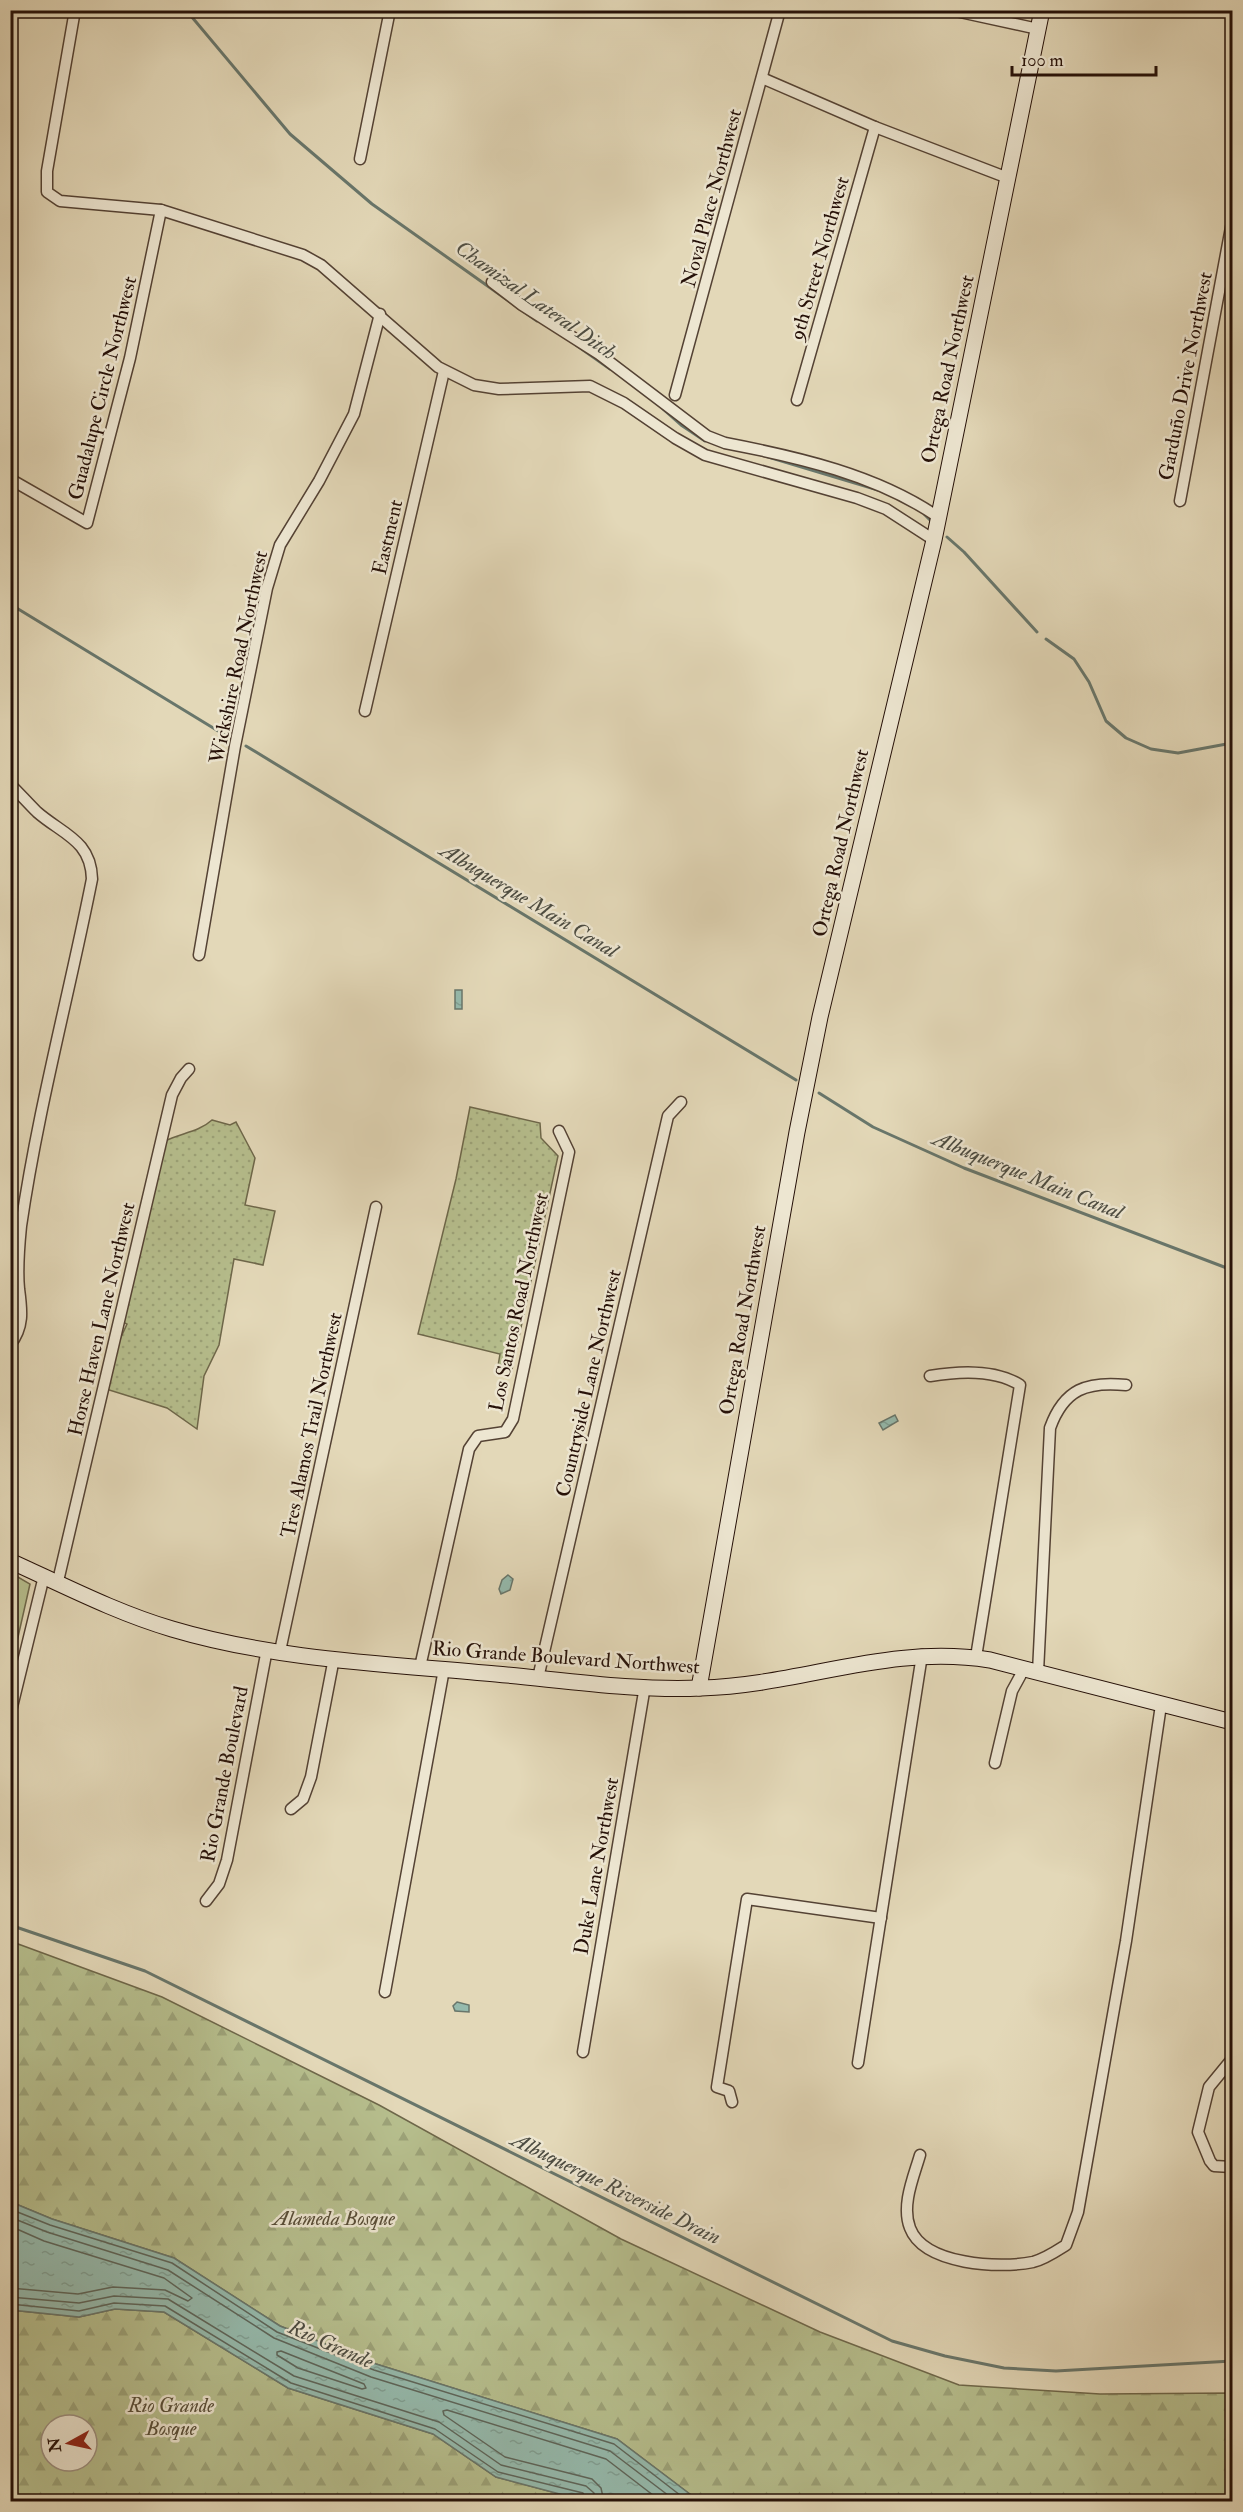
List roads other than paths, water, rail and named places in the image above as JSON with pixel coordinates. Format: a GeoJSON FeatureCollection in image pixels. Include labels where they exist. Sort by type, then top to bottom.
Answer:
{"type":"FeatureCollection","features":[{"type":"Feature","properties":{"kind":"street"},"geometry":{"type":"LineString","coordinates":[[75,10],[52,131],[47,192],[60,201],[161,210],[311,259],[380,314],[444,370],[474,385],[499,389],[590,386],[624,403],[705,455],[857,498],[886,509],[934,540]]}},
{"type":"Feature","properties":{"kind":"street"},"geometry":{"type":"LineString","coordinates":[[360,159],[390,10]]}},
{"type":"Feature","properties":{"kind":"street","name":"Noval Place Northwest"},"geometry":{"type":"LineString","coordinates":[[675,395],[780,10]]}},
{"type":"Feature","properties":{"kind":"street"},"geometry":{"type":"LineString","coordinates":[[951,10],[1038,29]]}},
{"type":"Feature","properties":{"kind":"street","name":"Ortega Road Northwest"},"geometry":{"type":"LineString","coordinates":[[699,1689],[797,1132],[820,1017],[934,540],[1041,10]]}},
{"type":"Feature","properties":{"kind":"street"},"geometry":{"type":"LineString","coordinates":[[762,78],[875,127],[1008,178]]}},
{"type":"Feature","properties":{"kind":"street","name":"9th Street Northwest"},"geometry":{"type":"LineString","coordinates":[[797,400],[875,127]]}},
{"type":"Feature","properties":{"kind":"street","name":"Guadalupe Circle Northwest"},"geometry":{"type":"LineString","coordinates":[[10,479],[87,523],[130,358],[161,210]]}},
{"type":"Feature","properties":{"kind":"street","name":"Garduño Drive Northwest"},"geometry":{"type":"LineString","coordinates":[[1180,501],[1233,222]]}},
{"type":"Feature","properties":{"kind":"street"},"geometry":{"type":"LineString","coordinates":[[492,282],[522,305],[599,354],[707,436],[725,443],[868,480],[912,499],[938,517]]}},
{"type":"Feature","properties":{"kind":"street","name":"Wickshire Road Northwest"},"geometry":{"type":"LineString","coordinates":[[199,955],[235,746],[267,588],[280,545],[319,481],[354,414],[380,314]]}},
{"type":"Feature","properties":{"kind":"street","name":"Eastment"},"geometry":{"type":"LineString","coordinates":[[365,711],[444,370]]}},
{"type":"Feature","properties":{"kind":"street"},"geometry":{"type":"LineString","coordinates":[[10,784],[38,812],[81,845],[92,861],[88,898],[29,1172],[19,1242],[19,1289],[23,1305],[20,1330],[10,1345]]}},
{"type":"Feature","properties":{"kind":"street","name":"Horse Haven Lane Northwest"},"geometry":{"type":"LineString","coordinates":[[10,1715],[51,1579],[172,1095],[189,1069]]}},
{"type":"Feature","properties":{"kind":"street","name":"Countryside Lane Northwest"},"geometry":{"type":"LineString","coordinates":[[538,1678],[668,1116],[681,1102]]}},
{"type":"Feature","properties":{"kind":"street","name":"Los Santos Road Northwest"},"geometry":{"type":"LineString","coordinates":[[420,1667],[469,1449],[478,1436],[505,1432],[513,1419],[569,1152],[560,1131]]}},
{"type":"Feature","properties":{"kind":"street","name":"Tres Alamos Trail Northwest"},"geometry":{"type":"LineString","coordinates":[[274,1650],[376,1207]]}},
{"type":"Feature","properties":{"kind":"street"},"geometry":{"type":"LineString","coordinates":[[930,1376],[950,1372],[987,1373],[1013,1380],[1020,1385],[976,1658]]}},
{"type":"Feature","properties":{"kind":"street"},"geometry":{"type":"LineString","coordinates":[[995,1763],[1012,1691],[1031,1671],[1050,1428],[1057,1408],[1076,1392],[1104,1383],[1126,1385]]}},
{"type":"Feature","properties":{"kind":"street","name":"Rio Grande Boulevard Northwest"},"geometry":{"type":"LineString","coordinates":[[10,1561],[97,1600],[171,1629],[225,1643],[334,1658],[538,1678],[699,1689],[737,1686],[881,1659],[922,1654],[976,1658],[1233,1722]]}},
{"type":"Feature","properties":{"kind":"street","name":"Rio Grande Boulevard"},"geometry":{"type":"LineString","coordinates":[[206,1901],[219,1884],[227,1860],[274,1650]]}},
{"type":"Feature","properties":{"kind":"street"},"geometry":{"type":"LineString","coordinates":[[858,2063],[922,1654]]}},
{"type":"Feature","properties":{"kind":"street"},"geometry":{"type":"LineString","coordinates":[[291,1809],[303,1799],[311,1777],[334,1658]]}},
{"type":"Feature","properties":{"kind":"street"},"geometry":{"type":"LineString","coordinates":[[385,1992],[444,1669]]}},
{"type":"Feature","properties":{"kind":"street","name":"Duke Lane Northwest"},"geometry":{"type":"LineString","coordinates":[[583,2052],[645,1686]]}},
{"type":"Feature","properties":{"kind":"street"},"geometry":{"type":"LineString","coordinates":[[920,2155],[908,2200],[910,2228],[921,2243],[951,2259],[982,2266],[1032,2262],[1066,2245],[1078,2212],[1126,1941],[1161,1705]]}},
{"type":"Feature","properties":{"kind":"street"},"geometry":{"type":"LineString","coordinates":[[732,2102],[729,2091],[717,2087],[747,1899],[881,1918]]}},
{"type":"Feature","properties":{"kind":"street"},"geometry":{"type":"LineString","coordinates":[[1233,2059],[1209,2087],[1198,2132],[1210,2162],[1214,2166],[1233,2166]]}},
{"type":"Feature","properties":{"kind":"water"},"geometry":{"type":"Polygon","coordinates":[[[455,990],[462,990],[462,1009],[455,1009],[455,990]]]}},
{"type":"Feature","properties":{"kind":"water"},"geometry":{"type":"Polygon","coordinates":[[[895,1415],[898,1421],[883,1430],[879,1423],[895,1415]]]}},
{"type":"Feature","properties":{"kind":"water"},"geometry":{"type":"Polygon","coordinates":[[[508,1575],[513,1579],[510,1590],[501,1594],[499,1589],[502,1580],[508,1575]]]}},
{"type":"Feature","properties":{"kind":"water"},"geometry":{"type":"Polygon","coordinates":[[[457,2002],[469,2005],[469,2012],[455,2011],[453,2006],[457,2002]]]}},
{"type":"Feature","properties":{"kind":"water","name":"Rio Grande"},"geometry":{"type":"Polygon","coordinates":[[[11,2202],[52,2219],[174,2258],[280,2326],[376,2364],[617,2439],[699,2501],[586,2501],[496,2477],[433,2434],[288,2388],[164,2312],[115,2309],[79,2317],[11,2310],[11,2202]]]}},
{"type":"Feature","properties":{"kind":"waterway","name":"Chamizal Lateral Ditch"},"geometry":{"type":"LineString","coordinates":[[186,10],[290,134],[372,204],[537,321]]}},
{"type":"Feature","properties":{"kind":"waterway","name":"Chamizal Lateral Ditch"},"geometry":{"type":"LineString","coordinates":[[576,345],[610,369]]}},
{"type":"Feature","properties":{"kind":"waterway","name":"Chamizal Lateral Ditch"},"geometry":{"type":"LineString","coordinates":[[663,409],[681,425],[705,441]]}},
{"type":"Feature","properties":{"kind":"waterway","name":"Chamizal Lateral Ditch"},"geometry":{"type":"LineString","coordinates":[[761,455],[878,490]]}},
{"type":"Feature","properties":{"kind":"waterway","name":"Chamizal Lateral Ditch"},"geometry":{"type":"LineString","coordinates":[[924,514],[930,520]]}},
{"type":"Feature","properties":{"kind":"waterway","name":"Chamizal Lateral Ditch"},"geometry":{"type":"LineString","coordinates":[[947,537],[964,552],[1037,632]]}},
{"type":"Feature","properties":{"kind":"waterway","name":"Albuquerque Main Canal"},"geometry":{"type":"LineString","coordinates":[[10,604],[228,737]]}},
{"type":"Feature","properties":{"kind":"waterway","name":"Chamizal Lateral Ditch"},"geometry":{"type":"LineString","coordinates":[[1046,639],[1074,659],[1089,682],[1106,721],[1126,738],[1151,749],[1178,753],[1232,743]]}},
{"type":"Feature","properties":{"kind":"waterway","name":"Albuquerque Main Canal"},"geometry":{"type":"LineString","coordinates":[[246,746],[796,1080]]}},
{"type":"Feature","properties":{"kind":"waterway","name":"Albuquerque Main Canal"},"geometry":{"type":"LineString","coordinates":[[819,1093],[873,1127],[964,1168],[1232,1270]]}},
{"type":"Feature","properties":{"kind":"waterway","name":"Albuquerque Riverside Drain"},"geometry":{"type":"LineString","coordinates":[[10,1925],[145,1971],[892,2341],[945,2356],[1004,2368],[1056,2371],[1232,2361]]}},
{"type":"Feature","properties":{"kind":"park label","name":"Alameda Bosque"},"geometry":{"type":"Point","coordinates":[334,2218]}},
{"type":"Feature","properties":{"kind":"park label","name":"Rio Grande Bosque"},"geometry":{"type":"Point","coordinates":[171,2416]}}]}
